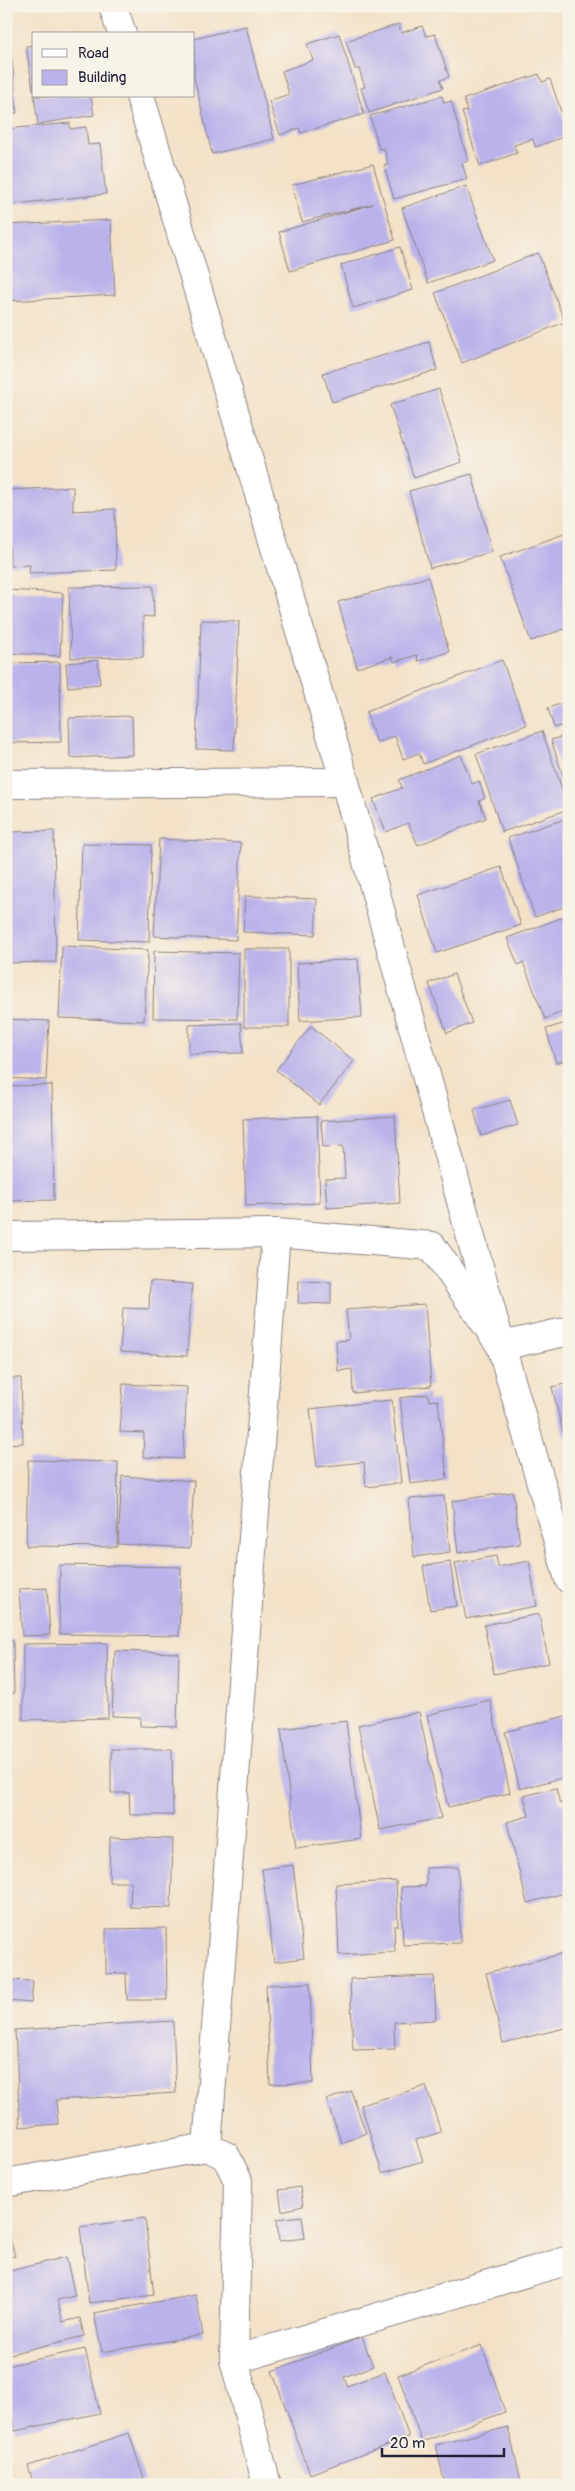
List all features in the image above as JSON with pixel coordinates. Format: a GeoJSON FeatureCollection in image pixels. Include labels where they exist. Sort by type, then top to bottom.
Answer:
{"type":"FeatureCollection","features":[{"type":"Feature","properties":{"kind":"street"},"geometry":{"type":"LineString","coordinates":[[113,6],[121,32]]}},
{"type":"Feature","properties":{"kind":"street"},"geometry":{"type":"LineString","coordinates":[[141,98],[345,782],[501,1346],[569,1579]]}},
{"type":"Feature","properties":{"kind":"street"},"geometry":{"type":"LineString","coordinates":[[6,784],[345,782]]}},
{"type":"Feature","properties":{"kind":"street"},"geometry":{"type":"LineString","coordinates":[[6,1236],[276,1233],[432,1246],[501,1346]]}},
{"type":"Feature","properties":{"kind":"street"},"geometry":{"type":"LineString","coordinates":[[207,2147],[276,1233]]}},
{"type":"Feature","properties":{"kind":"street"},"geometry":{"type":"LineString","coordinates":[[501,1346],[569,1331]]}},
{"type":"Feature","properties":{"kind":"street"},"geometry":{"type":"LineString","coordinates":[[6,2183],[207,2147],[226,2156],[238,2181],[234,2360],[268,2485]]}},
{"type":"Feature","properties":{"kind":"street"},"geometry":{"type":"LineString","coordinates":[[234,2360],[569,2260]]}},
{"type":"Feature","properties":{"kind":"building"},"geometry":{"type":"Polygon","coordinates":[[[399,24],[401,33],[422,26],[426,36],[435,34],[449,77],[440,80],[443,88],[369,113],[361,88],[365,87],[359,69],[355,69],[346,41],[399,24]]]}},
{"type":"Feature","properties":{"kind":"building"},"geometry":{"type":"Polygon","coordinates":[[[246,26],[274,139],[212,154],[195,81],[195,39],[246,26]]]}},
{"type":"Feature","properties":{"kind":"building"},"geometry":{"type":"Polygon","coordinates":[[[6,28],[9,28],[17,113],[6,114],[6,28]]]}},
{"type":"Feature","properties":{"kind":"building"},"geometry":{"type":"Polygon","coordinates":[[[339,34],[364,114],[301,133],[299,128],[280,135],[269,101],[289,94],[282,71],[313,60],[307,44],[339,34]]]}},
{"type":"Feature","properties":{"kind":"building"},"geometry":{"type":"Polygon","coordinates":[[[32,45],[32,84],[26,46],[32,45]]]}},
{"type":"Feature","properties":{"kind":"building"},"geometry":{"type":"Polygon","coordinates":[[[539,74],[542,82],[550,79],[569,135],[535,147],[533,139],[514,145],[517,153],[480,166],[462,112],[467,111],[464,99],[539,74]]]}},
{"type":"Feature","properties":{"kind":"building"},"geometry":{"type":"Polygon","coordinates":[[[442,96],[444,103],[451,101],[468,161],[462,163],[467,179],[394,199],[384,165],[388,164],[384,148],[379,149],[370,116],[442,96]]]}},
{"type":"Feature","properties":{"kind":"building"},"geometry":{"type":"Polygon","coordinates":[[[34,98],[91,98],[94,115],[38,124],[34,98]]]}},
{"type":"Feature","properties":{"kind":"building"},"geometry":{"type":"Polygon","coordinates":[[[70,123],[70,129],[86,127],[88,145],[100,144],[106,194],[6,205],[6,129],[70,123]]]}},
{"type":"Feature","properties":{"kind":"building"},"geometry":{"type":"Polygon","coordinates":[[[373,164],[395,240],[290,271],[279,232],[373,204],[302,222],[292,185],[373,164]]]}},
{"type":"Feature","properties":{"kind":"building"},"geometry":{"type":"Polygon","coordinates":[[[466,186],[493,260],[428,283],[402,208],[466,186]]]}},
{"type":"Feature","properties":{"kind":"building"},"geometry":{"type":"Polygon","coordinates":[[[111,220],[115,295],[9,301],[6,225],[111,220]]]}},
{"type":"Feature","properties":{"kind":"building"},"geometry":{"type":"Polygon","coordinates":[[[400,247],[413,290],[353,308],[341,265],[400,247]]]}},
{"type":"Feature","properties":{"kind":"building"},"geometry":{"type":"Polygon","coordinates":[[[538,253],[565,322],[462,363],[435,293],[538,253]]]}},
{"type":"Feature","properties":{"kind":"building"},"geometry":{"type":"Polygon","coordinates":[[[429,342],[437,370],[332,402],[323,373],[429,342]]]}},
{"type":"Feature","properties":{"kind":"building"},"geometry":{"type":"Polygon","coordinates":[[[439,389],[462,462],[414,478],[390,405],[439,389]]]}},
{"type":"Feature","properties":{"kind":"building"},"geometry":{"type":"Polygon","coordinates":[[[472,474],[492,552],[430,568],[409,491],[472,474]]]}},
{"type":"Feature","properties":{"kind":"building"},"geometry":{"type":"Polygon","coordinates":[[[73,487],[73,511],[115,509],[116,570],[29,573],[30,565],[10,566],[8,490],[73,487]]]}},
{"type":"Feature","properties":{"kind":"building"},"geometry":{"type":"Polygon","coordinates":[[[567,533],[569,538],[569,627],[531,641],[500,557],[567,533]]]}},
{"type":"Feature","properties":{"kind":"building"},"geometry":{"type":"Polygon","coordinates":[[[428,577],[449,652],[418,661],[417,655],[394,662],[393,657],[357,668],[338,602],[428,577]]]}},
{"type":"Feature","properties":{"kind":"building"},"geometry":{"type":"Polygon","coordinates":[[[153,586],[154,617],[143,616],[143,657],[71,658],[69,587],[153,586]]]}},
{"type":"Feature","properties":{"kind":"building"},"geometry":{"type":"Polygon","coordinates":[[[6,590],[63,593],[60,656],[6,653],[6,590]]]}},
{"type":"Feature","properties":{"kind":"building"},"geometry":{"type":"Polygon","coordinates":[[[201,620],[239,621],[234,750],[196,749],[201,620]]]}},
{"type":"Feature","properties":{"kind":"building"},"geometry":{"type":"Polygon","coordinates":[[[98,660],[100,684],[68,687],[66,663],[98,660]]]}},
{"type":"Feature","properties":{"kind":"building"},"geometry":{"type":"Polygon","coordinates":[[[502,660],[526,725],[423,764],[419,753],[403,759],[395,736],[377,743],[366,712],[502,660]]]}},
{"type":"Feature","properties":{"kind":"building"},"geometry":{"type":"Polygon","coordinates":[[[60,662],[61,742],[6,743],[6,663],[60,662]]]}},
{"type":"Feature","properties":{"kind":"building"},"geometry":{"type":"Polygon","coordinates":[[[569,701],[569,723],[554,728],[548,708],[569,701]]]}},
{"type":"Feature","properties":{"kind":"building"},"geometry":{"type":"Polygon","coordinates":[[[132,716],[133,755],[70,758],[69,718],[132,716]]]}},
{"type":"Feature","properties":{"kind":"building"},"geometry":{"type":"Polygon","coordinates":[[[542,731],[569,809],[502,832],[476,754],[542,731]]]}},
{"type":"Feature","properties":{"kind":"building"},"geometry":{"type":"Polygon","coordinates":[[[569,734],[569,779],[565,781],[551,740],[569,734]]]}},
{"type":"Feature","properties":{"kind":"building"},"geometry":{"type":"Polygon","coordinates":[[[461,755],[472,784],[479,781],[485,798],[479,801],[486,818],[418,845],[408,823],[386,832],[373,799],[402,788],[399,780],[461,755]]]}},
{"type":"Feature","properties":{"kind":"building"},"geometry":{"type":"Polygon","coordinates":[[[568,818],[569,905],[535,917],[508,838],[568,818]]]}},
{"type":"Feature","properties":{"kind":"building"},"geometry":{"type":"Polygon","coordinates":[[[54,831],[56,962],[6,963],[6,832],[54,831]]]}},
{"type":"Feature","properties":{"kind":"building"},"geometry":{"type":"Polygon","coordinates":[[[159,839],[241,843],[236,940],[154,936],[159,839]]]}},
{"type":"Feature","properties":{"kind":"building"},"geometry":{"type":"Polygon","coordinates":[[[82,844],[151,845],[149,942],[79,940],[82,844]]]}},
{"type":"Feature","properties":{"kind":"building"},"geometry":{"type":"Polygon","coordinates":[[[501,867],[521,925],[437,953],[418,895],[501,867]]]}},
{"type":"Feature","properties":{"kind":"building"},"geometry":{"type":"Polygon","coordinates":[[[245,896],[317,899],[315,935],[243,932],[245,896]]]}},
{"type":"Feature","properties":{"kind":"building"},"geometry":{"type":"Polygon","coordinates":[[[569,915],[569,1009],[545,1019],[523,962],[518,965],[507,938],[569,915]]]}},
{"type":"Feature","properties":{"kind":"building"},"geometry":{"type":"Polygon","coordinates":[[[62,946],[148,950],[144,1021],[59,1018],[62,946]]]}},
{"type":"Feature","properties":{"kind":"building"},"geometry":{"type":"Polygon","coordinates":[[[244,949],[289,949],[289,1027],[244,1027],[244,949]]]}},
{"type":"Feature","properties":{"kind":"building"},"geometry":{"type":"Polygon","coordinates":[[[154,951],[239,953],[237,1019],[153,1018],[154,951]]]}},
{"type":"Feature","properties":{"kind":"building"},"geometry":{"type":"Polygon","coordinates":[[[358,959],[362,1017],[300,1021],[297,963],[358,959]]]}},
{"type":"Feature","properties":{"kind":"building"},"geometry":{"type":"Polygon","coordinates":[[[454,974],[472,1023],[447,1033],[429,983],[454,974]]]}},
{"type":"Feature","properties":{"kind":"building"},"geometry":{"type":"Polygon","coordinates":[[[6,1019],[49,1021],[46,1080],[6,1078],[6,1019]]]}},
{"type":"Feature","properties":{"kind":"building"},"geometry":{"type":"Polygon","coordinates":[[[569,1022],[569,1059],[556,1063],[546,1029],[569,1022]]]}},
{"type":"Feature","properties":{"kind":"building"},"geometry":{"type":"Polygon","coordinates":[[[241,1023],[243,1053],[189,1054],[189,1025],[241,1023]]]}},
{"type":"Feature","properties":{"kind":"building"},"geometry":{"type":"Polygon","coordinates":[[[311,1026],[354,1061],[319,1105],[276,1070],[311,1026]]]}},
{"type":"Feature","properties":{"kind":"building"},"geometry":{"type":"Polygon","coordinates":[[[52,1085],[54,1200],[6,1201],[6,1086],[52,1085]]]}},
{"type":"Feature","properties":{"kind":"building"},"geometry":{"type":"Polygon","coordinates":[[[510,1100],[518,1125],[481,1136],[474,1110],[510,1100]]]}},
{"type":"Feature","properties":{"kind":"building"},"geometry":{"type":"Polygon","coordinates":[[[317,1116],[320,1203],[246,1206],[243,1119],[317,1116]]]}},
{"type":"Feature","properties":{"kind":"building"},"geometry":{"type":"Polygon","coordinates":[[[395,1116],[400,1203],[327,1208],[325,1179],[345,1178],[343,1146],[323,1147],[321,1121],[395,1116]]]}},
{"type":"Feature","properties":{"kind":"building"},"geometry":{"type":"Polygon","coordinates":[[[150,1281],[192,1284],[187,1356],[120,1352],[123,1308],[149,1309],[150,1281]]]}},
{"type":"Feature","properties":{"kind":"building"},"geometry":{"type":"Polygon","coordinates":[[[299,1281],[331,1282],[331,1304],[298,1303],[299,1281]]]}},
{"type":"Feature","properties":{"kind":"building"},"geometry":{"type":"Polygon","coordinates":[[[425,1304],[431,1386],[353,1393],[352,1369],[338,1371],[336,1341],[349,1340],[346,1310],[425,1304]]]}},
{"type":"Feature","properties":{"kind":"building"},"geometry":{"type":"Polygon","coordinates":[[[6,1378],[21,1378],[23,1443],[6,1444],[6,1378]]]}},
{"type":"Feature","properties":{"kind":"building"},"geometry":{"type":"Polygon","coordinates":[[[569,1383],[569,1436],[564,1437],[552,1387],[569,1383]]]}},
{"type":"Feature","properties":{"kind":"building"},"geometry":{"type":"Polygon","coordinates":[[[123,1384],[187,1387],[183,1459],[143,1457],[144,1433],[120,1432],[123,1384]]]}},
{"type":"Feature","properties":{"kind":"building"},"geometry":{"type":"Polygon","coordinates":[[[428,1394],[429,1401],[438,1400],[447,1479],[410,1484],[400,1398],[428,1394]]]}},
{"type":"Feature","properties":{"kind":"building"},"geometry":{"type":"Polygon","coordinates":[[[392,1400],[401,1483],[366,1487],[364,1462],[317,1467],[310,1409],[392,1400]]]}},
{"type":"Feature","properties":{"kind":"building"},"geometry":{"type":"Polygon","coordinates":[[[28,1460],[118,1462],[117,1547],[26,1546],[28,1460]]]}},
{"type":"Feature","properties":{"kind":"building"},"geometry":{"type":"Polygon","coordinates":[[[122,1476],[194,1481],[190,1548],[118,1544],[122,1476]]]}},
{"type":"Feature","properties":{"kind":"building"},"geometry":{"type":"Polygon","coordinates":[[[513,1492],[520,1544],[458,1553],[452,1501],[513,1492]]]}},
{"type":"Feature","properties":{"kind":"building"},"geometry":{"type":"Polygon","coordinates":[[[444,1496],[450,1552],[414,1557],[409,1499],[444,1496]]]}},
{"type":"Feature","properties":{"kind":"building"},"geometry":{"type":"Polygon","coordinates":[[[496,1556],[498,1567],[529,1561],[537,1606],[466,1619],[455,1563],[496,1556]]]}},
{"type":"Feature","properties":{"kind":"building"},"geometry":{"type":"Polygon","coordinates":[[[450,1562],[457,1606],[430,1610],[423,1566],[450,1562]]]}},
{"type":"Feature","properties":{"kind":"building"},"geometry":{"type":"Polygon","coordinates":[[[60,1565],[181,1567],[179,1636],[59,1634],[60,1565]]]}},
{"type":"Feature","properties":{"kind":"building"},"geometry":{"type":"Polygon","coordinates":[[[47,1588],[50,1635],[22,1636],[19,1589],[47,1588]]]}},
{"type":"Feature","properties":{"kind":"building"},"geometry":{"type":"Polygon","coordinates":[[[539,1614],[549,1663],[494,1674],[484,1625],[539,1614]]]}},
{"type":"Feature","properties":{"kind":"building"},"geometry":{"type":"Polygon","coordinates":[[[6,1640],[13,1640],[14,1694],[6,1694],[6,1640]]]}},
{"type":"Feature","properties":{"kind":"building"},"geometry":{"type":"Polygon","coordinates":[[[107,1643],[108,1718],[23,1720],[23,1644],[107,1643]]]}},
{"type":"Feature","properties":{"kind":"building"},"geometry":{"type":"Polygon","coordinates":[[[115,1651],[179,1653],[177,1727],[140,1726],[140,1717],[112,1716],[115,1651]]]}},
{"type":"Feature","properties":{"kind":"building"},"geometry":{"type":"Polygon","coordinates":[[[490,1700],[510,1793],[448,1807],[427,1715],[490,1700]]]}},
{"type":"Feature","properties":{"kind":"building"},"geometry":{"type":"Polygon","coordinates":[[[419,1712],[441,1818],[380,1830],[358,1725],[419,1712]]]}},
{"type":"Feature","properties":{"kind":"building"},"geometry":{"type":"Polygon","coordinates":[[[569,1715],[569,1776],[520,1789],[505,1732],[569,1715]]]}},
{"type":"Feature","properties":{"kind":"building"},"geometry":{"type":"Polygon","coordinates":[[[346,1721],[361,1839],[296,1848],[281,1729],[346,1721]]]}},
{"type":"Feature","properties":{"kind":"building"},"geometry":{"type":"Polygon","coordinates":[[[6,1733],[12,1733],[8,1803],[6,1803],[6,1733]]]}},
{"type":"Feature","properties":{"kind":"building"},"geometry":{"type":"Polygon","coordinates":[[[111,1749],[172,1749],[173,1815],[130,1815],[129,1793],[111,1793],[111,1749]]]}},
{"type":"Feature","properties":{"kind":"building"},"geometry":{"type":"Polygon","coordinates":[[[556,1788],[560,1804],[569,1802],[569,1892],[527,1903],[507,1822],[529,1816],[524,1796],[556,1788]]]}},
{"type":"Feature","properties":{"kind":"building"},"geometry":{"type":"Polygon","coordinates":[[[110,1837],[173,1839],[171,1908],[130,1907],[131,1882],[109,1882],[110,1837]]]}},
{"type":"Feature","properties":{"kind":"building"},"geometry":{"type":"Polygon","coordinates":[[[293,1865],[304,1958],[274,1962],[262,1869],[293,1865]]]}},
{"type":"Feature","properties":{"kind":"building"},"geometry":{"type":"Polygon","coordinates":[[[458,1867],[460,1943],[403,1945],[401,1887],[426,1886],[426,1868],[458,1867]]]}},
{"type":"Feature","properties":{"kind":"building"},"geometry":{"type":"Polygon","coordinates":[[[396,1881],[398,1926],[394,1926],[395,1952],[339,1955],[336,1884],[396,1881]]]}},
{"type":"Feature","properties":{"kind":"building"},"geometry":{"type":"Polygon","coordinates":[[[166,1928],[167,2000],[127,2000],[126,1973],[106,1974],[106,1929],[166,1928]]]}},
{"type":"Feature","properties":{"kind":"building"},"geometry":{"type":"Polygon","coordinates":[[[569,1952],[569,2027],[503,2043],[486,1973],[569,1952]]]}},
{"type":"Feature","properties":{"kind":"building"},"geometry":{"type":"Polygon","coordinates":[[[434,1976],[436,2020],[394,2022],[395,2049],[353,2050],[350,1979],[434,1976]]]}},
{"type":"Feature","properties":{"kind":"building"},"geometry":{"type":"Polygon","coordinates":[[[8,1980],[33,1981],[31,2003],[6,2001],[8,1980]]]}},
{"type":"Feature","properties":{"kind":"building"},"geometry":{"type":"Polygon","coordinates":[[[310,1983],[313,2083],[270,2084],[266,1985],[310,1983]]]}},
{"type":"Feature","properties":{"kind":"building"},"geometry":{"type":"Polygon","coordinates":[[[173,2021],[176,2093],[56,2100],[58,2124],[20,2127],[15,2030],[173,2021]]]}},
{"type":"Feature","properties":{"kind":"building"},"geometry":{"type":"Polygon","coordinates":[[[426,2086],[441,2132],[416,2140],[423,2161],[382,2173],[361,2105],[426,2086]]]}},
{"type":"Feature","properties":{"kind":"building"},"geometry":{"type":"Polygon","coordinates":[[[351,2091],[366,2133],[342,2143],[326,2100],[351,2091]]]}},
{"type":"Feature","properties":{"kind":"building"},"geometry":{"type":"Polygon","coordinates":[[[300,2187],[303,2206],[282,2211],[279,2190],[300,2187]]]}},
{"type":"Feature","properties":{"kind":"building"},"geometry":{"type":"Polygon","coordinates":[[[302,2216],[305,2238],[279,2241],[277,2219],[302,2216]]]}},
{"type":"Feature","properties":{"kind":"building"},"geometry":{"type":"Polygon","coordinates":[[[145,2218],[154,2295],[89,2303],[80,2227],[145,2218]]]}},
{"type":"Feature","properties":{"kind":"building"},"geometry":{"type":"Polygon","coordinates":[[[6,2225],[15,2256],[6,2258],[6,2225]]]}},
{"type":"Feature","properties":{"kind":"building"},"geometry":{"type":"Polygon","coordinates":[[[66,2257],[75,2296],[57,2300],[63,2322],[80,2318],[84,2336],[6,2355],[6,2272],[66,2257]]]}},
{"type":"Feature","properties":{"kind":"building"},"geometry":{"type":"Polygon","coordinates":[[[196,2295],[203,2335],[102,2352],[94,2313],[196,2295]]]}},
{"type":"Feature","properties":{"kind":"building"},"geometry":{"type":"Polygon","coordinates":[[[362,2337],[373,2366],[344,2377],[347,2386],[385,2372],[409,2437],[310,2474],[272,2371],[362,2337]]]}},
{"type":"Feature","properties":{"kind":"building"},"geometry":{"type":"Polygon","coordinates":[[[482,2345],[505,2412],[422,2442],[398,2375],[482,2345]]]}},
{"type":"Feature","properties":{"kind":"building"},"geometry":{"type":"Polygon","coordinates":[[[85,2349],[100,2413],[15,2431],[6,2388],[6,2366],[85,2349]]]}},
{"type":"Feature","properties":{"kind":"building"},"geometry":{"type":"Polygon","coordinates":[[[508,2427],[522,2485],[445,2485],[436,2445],[508,2427]]]}},
{"type":"Feature","properties":{"kind":"building"},"geometry":{"type":"Polygon","coordinates":[[[129,2433],[145,2482],[134,2485],[34,2485],[28,2466],[129,2433]]]}}]}
